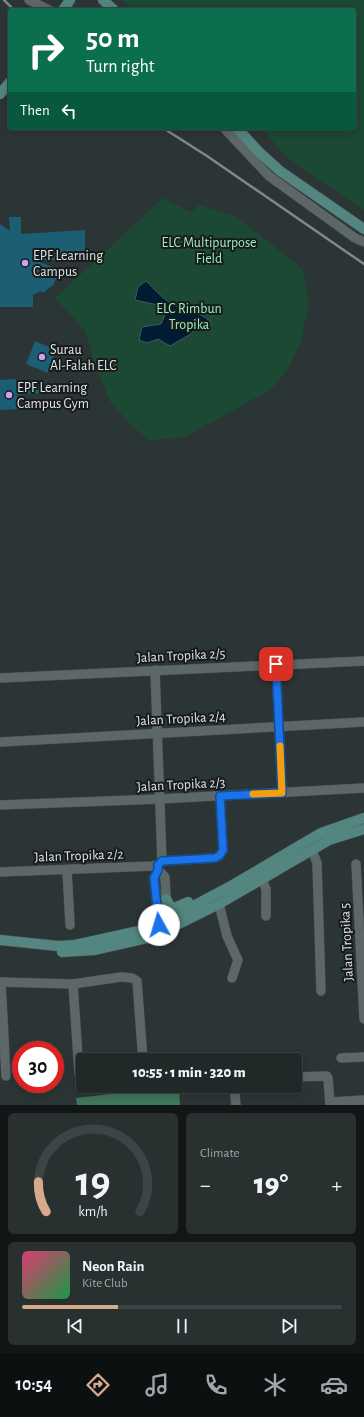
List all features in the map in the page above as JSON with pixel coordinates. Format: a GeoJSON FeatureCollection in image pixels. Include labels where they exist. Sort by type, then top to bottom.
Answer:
{"type":"FeatureCollection","features":[{"type":"Feature","properties":{"kind":"street"},"geometry":{"type":"LineString","coordinates":[[29,0],[45,8]]}},
{"type":"Feature","properties":{"kind":"street"},"geometry":{"type":"LineString","coordinates":[[103,0],[112,8]]}},
{"type":"Feature","properties":{"kind":"street"},"geometry":{"type":"LineString","coordinates":[[226,130],[269,176],[299,199],[364,242]]}},
{"type":"Feature","properties":{"kind":"street"},"geometry":{"type":"LineString","coordinates":[[239,130],[259,152],[280,171],[364,229]]}},
{"type":"Feature","properties":{"kind":"street","name":"Jalan Tropika 2/5"},"geometry":{"type":"LineString","coordinates":[[0,678],[364,661]]}},
{"type":"Feature","properties":{"kind":"street"},"geometry":{"type":"LineString","coordinates":[[276,664],[282,793]]}},
{"type":"Feature","properties":{"kind":"street"},"geometry":{"type":"LineString","coordinates":[[155,670],[160,799],[159,865],[154,878],[161,929]]}},
{"type":"Feature","properties":{"kind":"street","name":"Jalan Tropika 2/4"},"geometry":{"type":"LineString","coordinates":[[0,742],[364,722]]}},
{"type":"Feature","properties":{"kind":"street","name":"Jalan Tropika 2/3"},"geometry":{"type":"LineString","coordinates":[[0,805],[160,799],[364,788]]}},
{"type":"Feature","properties":{"kind":"street","name":"Jalan Tropika 2/2"},"geometry":{"type":"LineString","coordinates":[[0,872],[153,866],[215,858],[220,855],[223,850],[220,796]]}},
{"type":"Feature","properties":{"kind":"street"},"geometry":{"type":"LineString","coordinates":[[0,946],[38,951],[78,952],[143,940],[321,832],[364,818]]}},
{"type":"Feature","properties":{"kind":"street"},"geometry":{"type":"LineString","coordinates":[[171,923],[219,904],[329,840],[364,828]]}},
{"type":"Feature","properties":{"kind":"street"},"geometry":{"type":"LineString","coordinates":[[312,850],[317,863],[321,991]]}},
{"type":"Feature","properties":{"kind":"street","name":"Jalan Tropika 5"},"geometry":{"type":"LineString","coordinates":[[356,864],[362,921],[364,1019]]}},
{"type":"Feature","properties":{"kind":"street"},"geometry":{"type":"LineString","coordinates":[[159,865],[165,877],[166,898],[171,923]]}},
{"type":"Feature","properties":{"kind":"street"},"geometry":{"type":"LineString","coordinates":[[67,870],[70,925]]}},
{"type":"Feature","properties":{"kind":"street"},"geometry":{"type":"LineString","coordinates":[[166,898],[170,906],[178,908],[245,871],[254,872]]}},
{"type":"Feature","properties":{"kind":"street"},"geometry":{"type":"LineString","coordinates":[[262,879],[266,889],[266,916]]}},
{"type":"Feature","properties":{"kind":"street"},"geometry":{"type":"LineString","coordinates":[[219,904],[227,936],[238,960],[232,978]]}},
{"type":"Feature","properties":{"kind":"street"},"geometry":{"type":"LineString","coordinates":[[0,940],[42,946],[76,945],[161,929]]}},
{"type":"Feature","properties":{"kind":"street"},"geometry":{"type":"LineString","coordinates":[[6,1076],[0,982],[73,984],[121,977],[132,978],[138,981],[143,1053]]}},
{"type":"Feature","properties":{"kind":"street"},"geometry":{"type":"LineString","coordinates":[[73,984],[78,1053]]}},
{"type":"Feature","properties":{"kind":"street"},"geometry":{"type":"LineString","coordinates":[[341,1058],[364,1057]]}},
{"type":"Feature","properties":{"kind":"street"},"geometry":{"type":"LineString","coordinates":[[302,1077],[327,1076],[330,1104],[364,1100]]}},
{"type":"Feature","properties":{"kind":"street"},"geometry":{"type":"LineString","coordinates":[[235,1093],[236,1105]]}},
{"type":"Feature","properties":{"kind":"green space"},"geometry":{"type":"Polygon","coordinates":[[[121,0],[364,0],[364,210],[288,158],[263,130],[356,130],[356,8],[131,8],[121,0]]]}},
{"type":"Feature","properties":{"kind":"green space","name":"ELC Rimbun Tropika"},"geometry":{"type":"Polygon","coordinates":[[[163,198],[191,212],[199,205],[235,216],[303,269],[309,302],[301,341],[288,369],[272,389],[185,437],[150,440],[134,428],[111,403],[96,369],[86,332],[55,298],[163,198]]]}},
{"type":"Feature","properties":{"kind":"green space"},"geometry":{"type":"Polygon","coordinates":[[[119,1093],[179,1093],[180,1105],[77,1105],[76,1098],[119,1093]]]}},
{"type":"Feature","properties":{"kind":"water"},"geometry":{"type":"Polygon","coordinates":[[[146,281],[171,304],[206,318],[210,321],[209,328],[196,329],[170,346],[158,339],[147,343],[139,340],[142,327],[161,324],[165,315],[158,305],[135,300],[138,287],[146,281]]]}},
{"type":"Feature","properties":{"kind":"building","name":"EPF Learning Campus"},"geometry":{"type":"Polygon","coordinates":[[[9,217],[21,217],[21,234],[85,230],[85,258],[37,261],[61,270],[53,285],[43,293],[41,291],[33,295],[33,307],[0,307],[0,224],[10,231],[9,217]]]}},
{"type":"Feature","properties":{"kind":"building","name":"Surau Al-Falah ELC"},"geometry":{"type":"Polygon","coordinates":[[[35,341],[57,350],[48,373],[26,364],[35,341]]]}},
{"type":"Feature","properties":{"kind":"building","name":"EPF Learning Campus Gym"},"geometry":{"type":"Polygon","coordinates":[[[16,379],[17,386],[46,385],[46,393],[17,395],[18,409],[0,410],[0,380],[16,379]]]}},
{"type":"Feature","properties":{"kind":"railway"},"geometry":{"type":"LineString","coordinates":[[4,0],[12,8]]}},
{"type":"Feature","properties":{"kind":"railway"},"geometry":{"type":"LineString","coordinates":[[166,130],[207,156],[364,264]]}},
{"type":"Feature","properties":{"kind":"slow traffic"},"geometry":{"type":"LineString","coordinates":[[253,794],[282,793],[280,746]]}},
{"type":"Feature","properties":{"kind":"place","name":"EPF Learning Campus"},"geometry":{"type":"Point","coordinates":[25,263]}},
{"type":"Feature","properties":{"kind":"place","name":"Surau Al-Falah ELC"},"geometry":{"type":"Point","coordinates":[42,357]}},
{"type":"Feature","properties":{"kind":"place","name":"EPF Learning Campus Gym"},"geometry":{"type":"Point","coordinates":[9,395]}},
{"type":"Feature","properties":{"kind":"route"},"geometry":{"type":"LineString","coordinates":[[159,925],[154,878],[158,870],[158,865],[162,861],[215,858],[220,855],[223,850],[220,796],[282,793],[276,664]]}},
{"type":"Feature","properties":{"kind":"park label","name":"ELC Multipurpose Field"},"geometry":{"type":"Point","coordinates":[209,250]}}]}
